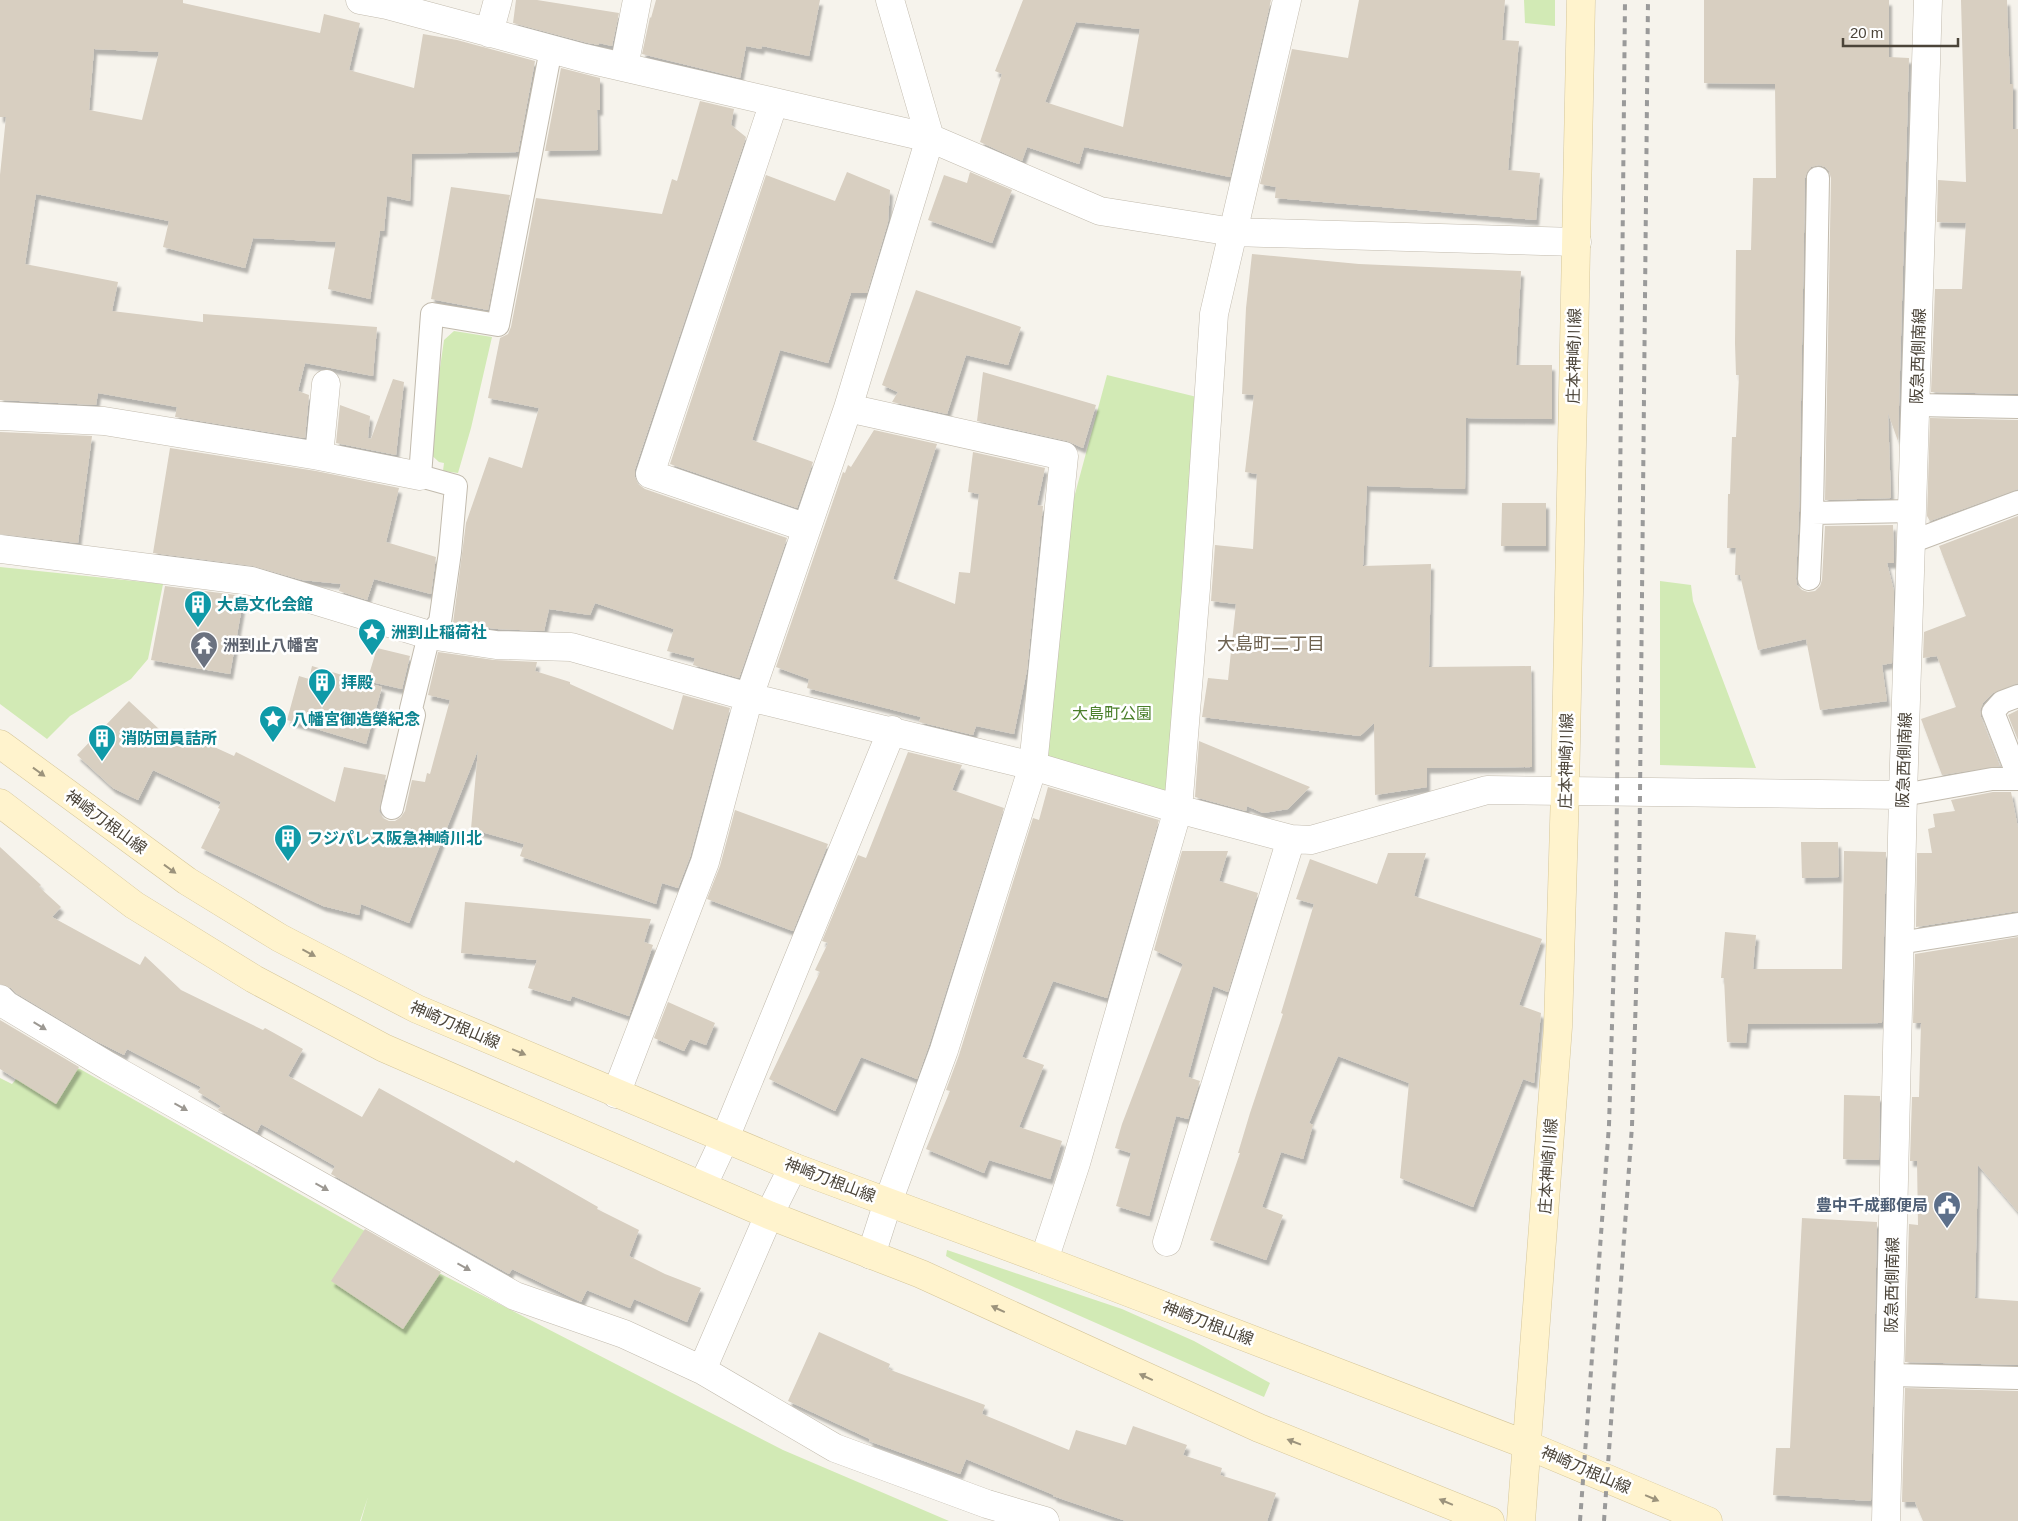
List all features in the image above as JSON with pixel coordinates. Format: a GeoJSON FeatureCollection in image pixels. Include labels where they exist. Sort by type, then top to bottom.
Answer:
{"type":"FeatureCollection","features":[{"type":"Feature","properties":{"kind":"street"},"geometry":{"type":"LineString","coordinates":[[360,0],[387,5],[624,67],[930,138],[1100,212],[1233,232],[1576,242]]}},
{"type":"Feature","properties":{"kind":"street"},"geometry":{"type":"LineString","coordinates":[[489,32],[498,0]]}},
{"type":"Feature","properties":{"kind":"street"},"geometry":{"type":"LineString","coordinates":[[624,67],[637,0]]}},
{"type":"Feature","properties":{"kind":"street"},"geometry":{"type":"LineString","coordinates":[[616,1094],[705,862],[749,697],[848,408],[930,138],[890,0]]}},
{"type":"Feature","properties":{"kind":"street"},"geometry":{"type":"LineString","coordinates":[[1044,1260],[1076,1163],[1178,809],[1196,588],[1214,314],[1287,0]]}},
{"type":"Feature","properties":{"kind":"street","name":"庄本神崎川線"},"geometry":{"type":"LineString","coordinates":[[1521,1521],[1558,1026],[1565,791],[1581,0]]}},
{"type":"Feature","properties":{"kind":"street","name":"阪急西側南線"},"geometry":{"type":"LineString","coordinates":[[1886,1521],[1903,795],[1928,0]]}},
{"type":"Feature","properties":{"kind":"street"},"geometry":{"type":"LineString","coordinates":[[774,102],[650,474],[807,528]]}},
{"type":"Feature","properties":{"kind":"street"},"geometry":{"type":"LineString","coordinates":[[319,456],[326,384]]}},
{"type":"Feature","properties":{"kind":"street"},"geometry":{"type":"LineString","coordinates":[[848,408],[1064,456],[1033,766],[944,1050],[888,1202],[871,1255]]}},
{"type":"Feature","properties":{"kind":"street"},"geometry":{"type":"LineString","coordinates":[[0,416],[104,422],[319,456],[420,476]]}},
{"type":"Feature","properties":{"kind":"street"},"geometry":{"type":"LineString","coordinates":[[0,549],[251,580],[429,635],[496,645],[571,647],[749,697],[892,730],[1033,766],[1178,809],[1291,839],[1311,840],[1487,790],[1903,795]]}},
{"type":"Feature","properties":{"kind":"street"},"geometry":{"type":"LineString","coordinates":[[702,1185],[725,1138],[892,730]]}},
{"type":"Feature","properties":{"kind":"street","name":"神崎刀根山線"},"geometry":{"type":"LineString","coordinates":[[0,744],[187,881],[280,938],[417,1009],[793,1167],[1044,1260],[1527,1445],[1708,1521]]}},
{"type":"Feature","properties":{"kind":"street"},"geometry":{"type":"LineString","coordinates":[[0,803],[134,905],[254,979],[384,1048],[769,1214],[921,1274],[1259,1428],[1490,1521]]}},
{"type":"Feature","properties":{"kind":"street"},"geometry":{"type":"LineString","coordinates":[[1167,1242],[1291,839]]}},
{"type":"Feature","properties":{"kind":"street"},"geometry":{"type":"LineString","coordinates":[[0,999],[6,1005],[108,1066],[515,1296],[624,1334],[702,1370],[835,1448],[987,1504],[1045,1521]]}},
{"type":"Feature","properties":{"kind":"street"},"geometry":{"type":"LineString","coordinates":[[702,1370],[769,1214],[793,1167]]}},
{"type":"Feature","properties":{"kind":"lane"},"geometry":{"type":"LineString","coordinates":[[392,808],[414,715],[411,709],[429,635],[440,622],[450,552],[456,486],[420,476],[432,314],[498,325],[551,49]]}},
{"type":"Feature","properties":{"kind":"lane"},"geometry":{"type":"LineString","coordinates":[[1809,579],[1812,513],[1818,178]]}},
{"type":"Feature","properties":{"kind":"lane"},"geometry":{"type":"LineString","coordinates":[[1916,405],[2018,407]]}},
{"type":"Feature","properties":{"kind":"lane"},"geometry":{"type":"LineString","coordinates":[[1912,542],[2018,502]]}},
{"type":"Feature","properties":{"kind":"lane"},"geometry":{"type":"LineString","coordinates":[[1812,513],[1913,511]]}},
{"type":"Feature","properties":{"kind":"lane"},"geometry":{"type":"LineString","coordinates":[[1903,795],[1992,779],[2018,778],[1994,712],[2002,702],[2018,696]]}},
{"type":"Feature","properties":{"kind":"lane"},"geometry":{"type":"LineString","coordinates":[[1899,943],[2018,924]]}},
{"type":"Feature","properties":{"kind":"lane"},"geometry":{"type":"LineString","coordinates":[[1890,1375],[2018,1378]]}},
{"type":"Feature","properties":{"kind":"green space"},"geometry":{"type":"Polygon","coordinates":[[[1524,0],[1555,0],[1555,26],[1525,23],[1524,0]]]}},
{"type":"Feature","properties":{"kind":"green space"},"geometry":{"type":"Polygon","coordinates":[[[454,331],[492,337],[471,428],[458,473],[443,471],[444,463],[439,462],[428,452],[444,340],[454,331]]]}},
{"type":"Feature","properties":{"kind":"green space","name":"大島町公園"},"geometry":{"type":"Polygon","coordinates":[[[1107,375],[1201,398],[1168,794],[1044,761],[1068,520],[1107,375]]]}},
{"type":"Feature","properties":{"kind":"green space"},"geometry":{"type":"Polygon","coordinates":[[[0,567],[163,584],[148,659],[131,679],[70,716],[47,739],[0,704],[0,567]]]}},
{"type":"Feature","properties":{"kind":"green space"},"geometry":{"type":"Polygon","coordinates":[[[1660,581],[1691,585],[1693,601],[1756,768],[1660,765],[1660,581]]]}},
{"type":"Feature","properties":{"kind":"green space"},"geometry":{"type":"Polygon","coordinates":[[[38,1054],[80,1069],[437,1272],[783,1450],[949,1521],[361,1521],[368,1497],[360,1521],[0,1521],[0,1078],[12,1084],[38,1054]]]}},
{"type":"Feature","properties":{"kind":"green space"},"geometry":{"type":"Polygon","coordinates":[[[947,1250],[1122,1309],[1194,1341],[1270,1383],[1264,1397],[953,1260],[946,1256],[947,1250]]]}},
{"type":"Feature","properties":{"kind":"building"},"geometry":{"type":"Polygon","coordinates":[[[0,0],[183,0],[183,3],[320,33],[324,14],[360,23],[349,70],[414,88],[423,34],[457,40],[535,61],[518,152],[412,154],[410,201],[387,196],[384,231],[380,231],[370,299],[328,289],[336,242],[253,238],[245,268],[163,247],[169,221],[36,194],[25,264],[118,282],[112,311],[203,322],[203,314],[377,327],[373,376],[305,363],[298,391],[309,395],[305,438],[175,417],[177,407],[98,393],[96,405],[0,400],[0,175],[6,117],[0,117],[0,0]],[[94,49],[89,110],[142,120],[159,52],[94,49]]]}},
{"type":"Feature","properties":{"kind":"building"},"geometry":{"type":"Polygon","coordinates":[[[516,0],[537,0],[619,13],[612,46],[588,43],[513,23],[516,0]]]}},
{"type":"Feature","properties":{"kind":"building"},"geometry":{"type":"Polygon","coordinates":[[[656,0],[820,0],[809,56],[762,46],[761,49],[746,46],[740,78],[642,54],[650,17],[656,0]]]}},
{"type":"Feature","properties":{"kind":"building"},"geometry":{"type":"Polygon","coordinates":[[[1023,0],[1271,0],[1230,177],[1084,147],[1079,164],[1027,147],[1022,161],[980,142],[1002,74],[995,71],[1023,0]],[[1076,22],[1045,102],[1123,127],[1140,29],[1076,22]]]}},
{"type":"Feature","properties":{"kind":"building"},"geometry":{"type":"Polygon","coordinates":[[[1359,0],[1505,0],[1502,40],[1519,41],[1508,170],[1540,173],[1536,220],[1275,198],[1276,187],[1260,184],[1292,49],[1348,58],[1359,0]]]}},
{"type":"Feature","properties":{"kind":"building"},"geometry":{"type":"Polygon","coordinates":[[[1704,0],[1889,0],[1889,57],[1909,58],[1898,441],[1888,413],[1891,498],[1825,500],[1831,178],[1829,171],[1819,165],[1811,167],[1805,178],[1799,513],[1796,579],[1797,585],[1802,590],[1808,592],[1815,591],[1820,586],[1825,526],[1893,525],[1894,563],[1887,563],[1894,591],[1892,663],[1882,665],[1887,701],[1820,710],[1806,639],[1758,650],[1740,575],[1735,575],[1736,548],[1727,548],[1728,494],[1730,494],[1732,437],[1736,437],[1739,375],[1736,375],[1735,343],[1736,250],[1751,250],[1753,178],[1776,178],[1775,84],[1704,83],[1704,0]]]}},
{"type":"Feature","properties":{"kind":"building"},"geometry":{"type":"Polygon","coordinates":[[[1961,0],[2007,0],[2010,84],[2013,84],[2013,129],[2018,129],[2018,394],[1931,392],[1935,289],[1962,289],[1966,223],[1937,222],[1938,180],[1966,182],[1961,0]]]}},
{"type":"Feature","properties":{"kind":"building"},"geometry":{"type":"Polygon","coordinates":[[[561,68],[600,78],[600,110],[597,110],[598,150],[545,151],[561,68]]]}},
{"type":"Feature","properties":{"kind":"building"},"geometry":{"type":"Polygon","coordinates":[[[700,101],[734,109],[731,125],[746,137],[635,469],[635,477],[638,484],[645,489],[787,538],[739,678],[693,665],[695,658],[667,651],[674,629],[595,603],[590,615],[549,609],[544,631],[497,629],[453,623],[466,523],[489,457],[522,468],[539,408],[488,398],[500,338],[508,334],[511,327],[536,198],[662,214],[672,179],[677,181],[700,101]]]}},
{"type":"Feature","properties":{"kind":"building"},"geometry":{"type":"Polygon","coordinates":[[[847,172],[890,190],[888,222],[867,293],[851,293],[828,363],[780,350],[752,440],[813,462],[797,508],[670,464],[766,175],[835,201],[847,172]]]}},
{"type":"Feature","properties":{"kind":"building"},"geometry":{"type":"Polygon","coordinates":[[[970,172],[1012,190],[992,243],[928,220],[944,175],[967,183],[970,172]]]}},
{"type":"Feature","properties":{"kind":"building"},"geometry":{"type":"Polygon","coordinates":[[[451,187],[510,195],[488,310],[431,299],[451,187]]]}},
{"type":"Feature","properties":{"kind":"building"},"geometry":{"type":"Polygon","coordinates":[[[1252,254],[1359,264],[1521,271],[1516,365],[1552,365],[1552,419],[1466,418],[1465,489],[1367,486],[1363,566],[1431,564],[1429,667],[1531,666],[1532,767],[1427,768],[1427,787],[1375,795],[1374,723],[1360,736],[1202,717],[1208,678],[1228,680],[1236,604],[1211,601],[1215,545],[1253,549],[1257,474],[1245,472],[1254,395],[1242,394],[1246,308],[1252,254]]]}},
{"type":"Feature","properties":{"kind":"building"},"geometry":{"type":"Polygon","coordinates":[[[916,290],[1021,327],[1008,365],[966,355],[947,414],[892,402],[898,392],[882,385],[916,290]]]}},
{"type":"Feature","properties":{"kind":"building"},"geometry":{"type":"Polygon","coordinates":[[[983,372],[1096,405],[1083,448],[1067,441],[977,421],[983,372]]]}},
{"type":"Feature","properties":{"kind":"building"},"geometry":{"type":"Polygon","coordinates":[[[393,379],[404,382],[396,455],[336,443],[340,405],[370,416],[368,438],[371,439],[393,379]]]}},
{"type":"Feature","properties":{"kind":"building"},"geometry":{"type":"Polygon","coordinates":[[[1930,418],[2018,420],[2018,489],[1930,521],[1927,516],[1930,418]]]}},
{"type":"Feature","properties":{"kind":"building"},"geometry":{"type":"Polygon","coordinates":[[[874,430],[937,444],[893,579],[955,604],[959,572],[970,573],[979,494],[968,492],[973,452],[1045,468],[1037,505],[1043,506],[1027,670],[1014,734],[976,726],[973,735],[919,722],[921,717],[807,688],[809,679],[776,667],[843,472],[845,473],[848,465],[851,467],[874,430]]]}},
{"type":"Feature","properties":{"kind":"building"},"geometry":{"type":"Polygon","coordinates":[[[0,432],[92,436],[78,543],[0,534],[0,432]]]}},
{"type":"Feature","properties":{"kind":"building"},"geometry":{"type":"Polygon","coordinates":[[[170,448],[316,471],[399,488],[386,542],[436,557],[431,594],[374,579],[367,600],[339,591],[341,584],[302,580],[253,566],[153,553],[170,448]]]}},
{"type":"Feature","properties":{"kind":"building"},"geometry":{"type":"Polygon","coordinates":[[[1502,503],[1546,503],[1546,546],[1501,546],[1502,503]]]}},
{"type":"Feature","properties":{"kind":"building"},"geometry":{"type":"Polygon","coordinates":[[[2018,516],[2018,683],[1993,693],[1983,703],[1980,710],[2000,766],[1942,775],[1921,719],[1956,707],[1937,656],[1923,658],[1924,632],[1966,616],[1939,546],[2018,516]]]}},
{"type":"Feature","properties":{"kind":"building","name":"大島文化会館"},"geometry":{"type":"Polygon","coordinates":[[[165,586],[244,596],[230,674],[151,660],[165,586]]]}},
{"type":"Feature","properties":{"kind":"building"},"geometry":{"type":"Polygon","coordinates":[[[377,648],[410,656],[402,689],[367,681],[377,648]]]}},
{"type":"Feature","properties":{"kind":"building"},"geometry":{"type":"Polygon","coordinates":[[[438,652],[494,660],[537,662],[535,671],[570,682],[570,684],[673,730],[683,695],[730,708],[690,857],[678,888],[662,883],[656,904],[520,856],[524,844],[471,829],[478,750],[409,923],[361,904],[359,915],[323,906],[201,848],[220,809],[218,808],[221,802],[153,770],[138,800],[113,788],[77,755],[129,701],[174,743],[179,731],[234,756],[236,752],[335,802],[344,767],[386,775],[379,811],[383,818],[395,821],[405,811],[412,780],[425,782],[427,773],[430,774],[450,700],[428,695],[438,652]]]}},
{"type":"Feature","properties":{"kind":"building","name":"拝殿"},"geometry":{"type":"Polygon","coordinates":[[[312,666],[382,687],[366,744],[287,720],[299,676],[309,679],[312,666]]]}},
{"type":"Feature","properties":{"kind":"building"},"geometry":{"type":"Polygon","coordinates":[[[2018,710],[2018,740],[2008,715],[2018,710]]]}},
{"type":"Feature","properties":{"kind":"building"},"geometry":{"type":"Polygon","coordinates":[[[1199,741],[1310,787],[1288,809],[1263,813],[1247,806],[1246,811],[1195,797],[1199,741]]]}},
{"type":"Feature","properties":{"kind":"building"},"geometry":{"type":"Polygon","coordinates":[[[908,752],[962,765],[952,790],[1004,808],[917,1079],[861,1057],[835,1111],[769,1079],[820,972],[815,970],[828,943],[822,941],[858,855],[866,858],[908,752]]]}},
{"type":"Feature","properties":{"kind":"building"},"geometry":{"type":"Polygon","coordinates":[[[1048,787],[1159,820],[1107,998],[1053,981],[1022,1057],[1044,1065],[1019,1127],[1062,1141],[1050,1179],[989,1160],[984,1173],[926,1149],[950,1091],[946,1090],[959,1055],[1033,818],[1039,820],[1048,787]]]}},
{"type":"Feature","properties":{"kind":"building"},"geometry":{"type":"Polygon","coordinates":[[[1993,792],[2011,792],[2018,828],[2018,911],[1916,927],[1917,853],[1932,853],[1928,829],[1935,827],[1933,814],[1955,811],[1951,800],[1993,792]]]}},
{"type":"Feature","properties":{"kind":"building"},"geometry":{"type":"Polygon","coordinates":[[[735,810],[828,844],[793,931],[707,899],[720,866],[735,810]]]}},
{"type":"Feature","properties":{"kind":"building"},"geometry":{"type":"Polygon","coordinates":[[[1801,842],[1838,842],[1839,877],[1802,878],[1801,842]]]}},
{"type":"Feature","properties":{"kind":"building"},"geometry":{"type":"Polygon","coordinates":[[[0,847],[41,885],[39,887],[61,907],[52,917],[140,965],[145,956],[181,990],[263,1030],[265,1028],[303,1049],[288,1076],[362,1117],[379,1088],[514,1163],[516,1160],[598,1207],[597,1209],[639,1230],[629,1256],[665,1274],[701,1288],[687,1322],[634,1299],[630,1308],[587,1290],[581,1302],[512,1269],[509,1274],[331,1174],[335,1166],[261,1124],[257,1132],[218,1110],[221,1106],[198,1092],[201,1087],[127,1049],[124,1055],[96,1041],[16,993],[11,988],[0,984],[0,847]]]}},
{"type":"Feature","properties":{"kind":"building"},"geometry":{"type":"Polygon","coordinates":[[[1182,851],[1228,851],[1219,881],[1258,893],[1228,992],[1213,986],[1188,1077],[1200,1081],[1188,1119],[1176,1116],[1149,1216],[1116,1206],[1131,1153],[1115,1148],[1122,1124],[1183,964],[1154,950],[1182,851]]]}},
{"type":"Feature","properties":{"kind":"building"},"geometry":{"type":"Polygon","coordinates":[[[1844,851],[1886,852],[1882,1023],[1748,1024],[1746,1043],[1727,1042],[1724,978],[1721,978],[1725,932],[1756,935],[1753,969],[1842,969],[1844,851]]]}},
{"type":"Feature","properties":{"kind":"building"},"geometry":{"type":"Polygon","coordinates":[[[1388,853],[1426,853],[1414,896],[1542,939],[1519,1005],[1541,1013],[1534,1083],[1523,1079],[1473,1207],[1400,1178],[1409,1083],[1338,1056],[1309,1123],[1313,1125],[1303,1159],[1281,1152],[1262,1207],[1283,1215],[1266,1260],[1210,1240],[1240,1153],[1238,1153],[1283,1014],[1281,1013],[1314,904],[1296,899],[1310,859],[1377,884],[1388,853]]]}},
{"type":"Feature","properties":{"kind":"building"},"geometry":{"type":"Polygon","coordinates":[[[465,902],[651,919],[644,942],[653,945],[629,1016],[572,996],[570,1001],[528,988],[537,960],[461,953],[465,902]]]}},
{"type":"Feature","properties":{"kind":"building"},"geometry":{"type":"Polygon","coordinates":[[[2018,937],[2018,1212],[1978,1165],[1975,1298],[2018,1301],[2018,1365],[1905,1362],[1909,1224],[1918,1225],[1917,1161],[1910,1161],[1912,1097],[1919,1097],[1921,1023],[1913,1023],[1915,954],[2018,937]]]}},
{"type":"Feature","properties":{"kind":"building"},"geometry":{"type":"Polygon","coordinates":[[[668,1002],[715,1023],[706,1045],[690,1039],[684,1051],[654,1038],[668,1002]]]}},
{"type":"Feature","properties":{"kind":"building"},"geometry":{"type":"Polygon","coordinates":[[[0,1020],[79,1067],[56,1104],[0,1069],[0,1020]]]}},
{"type":"Feature","properties":{"kind":"building"},"geometry":{"type":"Polygon","coordinates":[[[1844,1095],[1880,1096],[1879,1160],[1843,1159],[1844,1095]]]}},
{"type":"Feature","properties":{"kind":"building"},"geometry":{"type":"Polygon","coordinates":[[[1802,1218],[1877,1222],[1871,1501],[1773,1495],[1776,1448],[1790,1448],[1802,1218]]]}},
{"type":"Feature","properties":{"kind":"building"},"geometry":{"type":"Polygon","coordinates":[[[365,1229],[441,1272],[403,1329],[331,1281],[365,1229]]]}},
{"type":"Feature","properties":{"kind":"building"},"geometry":{"type":"Polygon","coordinates":[[[819,1332],[890,1364],[888,1369],[985,1405],[982,1414],[1069,1450],[1076,1430],[1126,1445],[1133,1426],[1187,1445],[1183,1455],[1222,1468],[1220,1475],[1276,1493],[1267,1521],[1126,1521],[1053,1496],[966,1459],[960,1474],[869,1441],[870,1439],[788,1401],[819,1332]]]}},
{"type":"Feature","properties":{"kind":"building"},"geometry":{"type":"Polygon","coordinates":[[[1905,1388],[2018,1391],[2018,1521],[1923,1521],[1915,1502],[1902,1502],[1905,1388]]]}},
{"type":"Feature","properties":{"kind":"railway"},"geometry":{"type":"LineString","coordinates":[[1580,1521],[1609,1125],[1616,892],[1625,0]]}},
{"type":"Feature","properties":{"kind":"railway"},"geometry":{"type":"LineString","coordinates":[[1604,1521],[1632,1126],[1639,893],[1648,0]]}},
{"type":"Feature","properties":{"kind":"place","name":"大島文化会館"},"geometry":{"type":"Point","coordinates":[198,628]}},
{"type":"Feature","properties":{"kind":"place","name":"洲到止稲荷社"},"geometry":{"type":"Point","coordinates":[372,656]}},
{"type":"Feature","properties":{"kind":"place","name":"洲到止八幡宮"},"geometry":{"type":"Point","coordinates":[204,669]}},
{"type":"Feature","properties":{"kind":"place","name":"拝殿"},"geometry":{"type":"Point","coordinates":[322,706]}},
{"type":"Feature","properties":{"kind":"place","name":"八幡宮御造榮紀念"},"geometry":{"type":"Point","coordinates":[273,743]}},
{"type":"Feature","properties":{"kind":"place","name":"消防団員詰所"},"geometry":{"type":"Point","coordinates":[102,762]}},
{"type":"Feature","properties":{"kind":"place","name":"フジパレス阪急神崎川北"},"geometry":{"type":"Point","coordinates":[288,862]}},
{"type":"Feature","properties":{"kind":"place","name":"豊中千成郵便局"},"geometry":{"type":"Point","coordinates":[1947,1229]}},
{"type":"Feature","properties":{"kind":"district","name":"大島町二丁目"},"geometry":{"type":"Point","coordinates":[1271,644]}}]}
